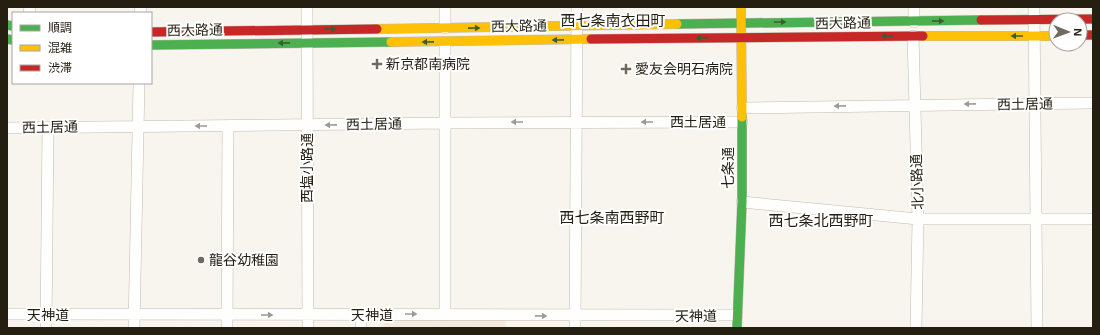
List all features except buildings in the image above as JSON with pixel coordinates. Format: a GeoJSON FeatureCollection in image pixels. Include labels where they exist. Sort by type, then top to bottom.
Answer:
{"type":"FeatureCollection","features":[{"type":"Feature","properties":{"kind":"main road","name":"七条通"},"geometry":{"type":"LineString","coordinates":[[737,328],[742,202],[741,7]]}},
{"type":"Feature","properties":{"kind":"main road","name":"西大路通"},"geometry":{"type":"LineString","coordinates":[[152,32],[577,27],[741,22],[914,22],[1093,19]]}},
{"type":"Feature","properties":{"kind":"main road","name":"西大路通"},"geometry":{"type":"LineString","coordinates":[[152,45],[913,36],[1048,36]]}},
{"type":"Feature","properties":{"kind":"street","name":"西塩小路通"},"geometry":{"type":"LineString","coordinates":[[307,7],[308,328]]}},
{"type":"Feature","properties":{"kind":"street"},"geometry":{"type":"LineString","coordinates":[[445,7],[445,28]]}},
{"type":"Feature","properties":{"kind":"street"},"geometry":{"type":"LineString","coordinates":[[575,328],[577,7]]}},
{"type":"Feature","properties":{"kind":"street"},"geometry":{"type":"LineString","coordinates":[[914,7],[914,22]]}},
{"type":"Feature","properties":{"kind":"street"},"geometry":{"type":"LineString","coordinates":[[1034,7],[1037,328]]}},
{"type":"Feature","properties":{"kind":"street","name":"北小路通"},"geometry":{"type":"LineString","coordinates":[[913,36],[918,219],[916,328]]}},
{"type":"Feature","properties":{"kind":"street"},"geometry":{"type":"LineString","coordinates":[[445,42],[445,314]]}},
{"type":"Feature","properties":{"kind":"street"},"geometry":{"type":"LineString","coordinates":[[134,328],[139,84]]}},
{"type":"Feature","properties":{"kind":"street","name":"西土居通"},"geometry":{"type":"LineString","coordinates":[[742,108],[1093,103]]}},
{"type":"Feature","properties":{"kind":"street","name":"西土居通"},"geometry":{"type":"LineString","coordinates":[[7,128],[445,123],[742,122]]}},
{"type":"Feature","properties":{"kind":"street"},"geometry":{"type":"LineString","coordinates":[[227,328],[228,126]]}},
{"type":"Feature","properties":{"kind":"street"},"geometry":{"type":"LineString","coordinates":[[46,328],[48,128]]}},
{"type":"Feature","properties":{"kind":"street"},"geometry":{"type":"LineString","coordinates":[[742,202],[918,219],[1093,219]]}},
{"type":"Feature","properties":{"kind":"street","name":"天神道"},"geometry":{"type":"LineString","coordinates":[[7,314],[445,314],[575,316],[737,315]]}},
{"type":"Feature","properties":{"kind":"street"},"geometry":{"type":"LineString","coordinates":[[361,315],[361,328]]}},
{"type":"Feature","properties":{"kind":"shaded area"},"geometry":{"type":"Polygon","coordinates":[[[384,319],[506,319],[506,328],[383,328],[384,319]]]}},
{"type":"Feature","properties":{"kind":"traffic: fast"},"geometry":{"type":"LineString","coordinates":[[677,24],[981,20]]}},
{"type":"Feature","properties":{"kind":"traffic: fast"},"geometry":{"type":"LineString","coordinates":[[7,25],[12,26]]}},
{"type":"Feature","properties":{"kind":"traffic: fast"},"geometry":{"type":"LineString","coordinates":[[7,39],[12,40]]}},
{"type":"Feature","properties":{"kind":"traffic: fast"},"geometry":{"type":"LineString","coordinates":[[152,45],[391,42]]}},
{"type":"Feature","properties":{"kind":"traffic: fast"},"geometry":{"type":"LineString","coordinates":[[737,328],[742,202],[742,117]]}},
{"type":"Feature","properties":{"kind":"traffic: slow"},"geometry":{"type":"LineString","coordinates":[[741,7],[742,117]]}},
{"type":"Feature","properties":{"kind":"traffic: slow"},"geometry":{"type":"LineString","coordinates":[[377,29],[677,24]]}},
{"type":"Feature","properties":{"kind":"traffic: slow"},"geometry":{"type":"LineString","coordinates":[[923,36],[1048,36]]}},
{"type":"Feature","properties":{"kind":"traffic: slow"},"geometry":{"type":"LineString","coordinates":[[391,42],[591,39]]}},
{"type":"Feature","properties":{"kind":"traffic: jam"},"geometry":{"type":"LineString","coordinates":[[981,20],[1093,19]]}},
{"type":"Feature","properties":{"kind":"traffic: jam"},"geometry":{"type":"LineString","coordinates":[[152,32],[377,29]]}},
{"type":"Feature","properties":{"kind":"traffic: jam"},"geometry":{"type":"LineString","coordinates":[[1088,35],[1093,35]]}},
{"type":"Feature","properties":{"kind":"traffic: jam"},"geometry":{"type":"LineString","coordinates":[[591,39],[923,36]]}},
{"type":"Feature","properties":{"kind":"place","name":"新京都南病院"},"geometry":{"type":"Point","coordinates":[377,64]}},
{"type":"Feature","properties":{"kind":"place","name":"愛友会明石病院"},"geometry":{"type":"Point","coordinates":[626,69]}},
{"type":"Feature","properties":{"kind":"place","name":"龍谷幼稚園"},"geometry":{"type":"Point","coordinates":[201,260]}},
{"type":"Feature","properties":{"kind":"district","name":"西七条南衣田町"},"geometry":{"type":"Point","coordinates":[613,20]}},
{"type":"Feature","properties":{"kind":"district","name":"西七条南西野町"},"geometry":{"type":"Point","coordinates":[612,217]}},
{"type":"Feature","properties":{"kind":"district","name":"西七条北西野町"},"geometry":{"type":"Point","coordinates":[821,220]}}]}
